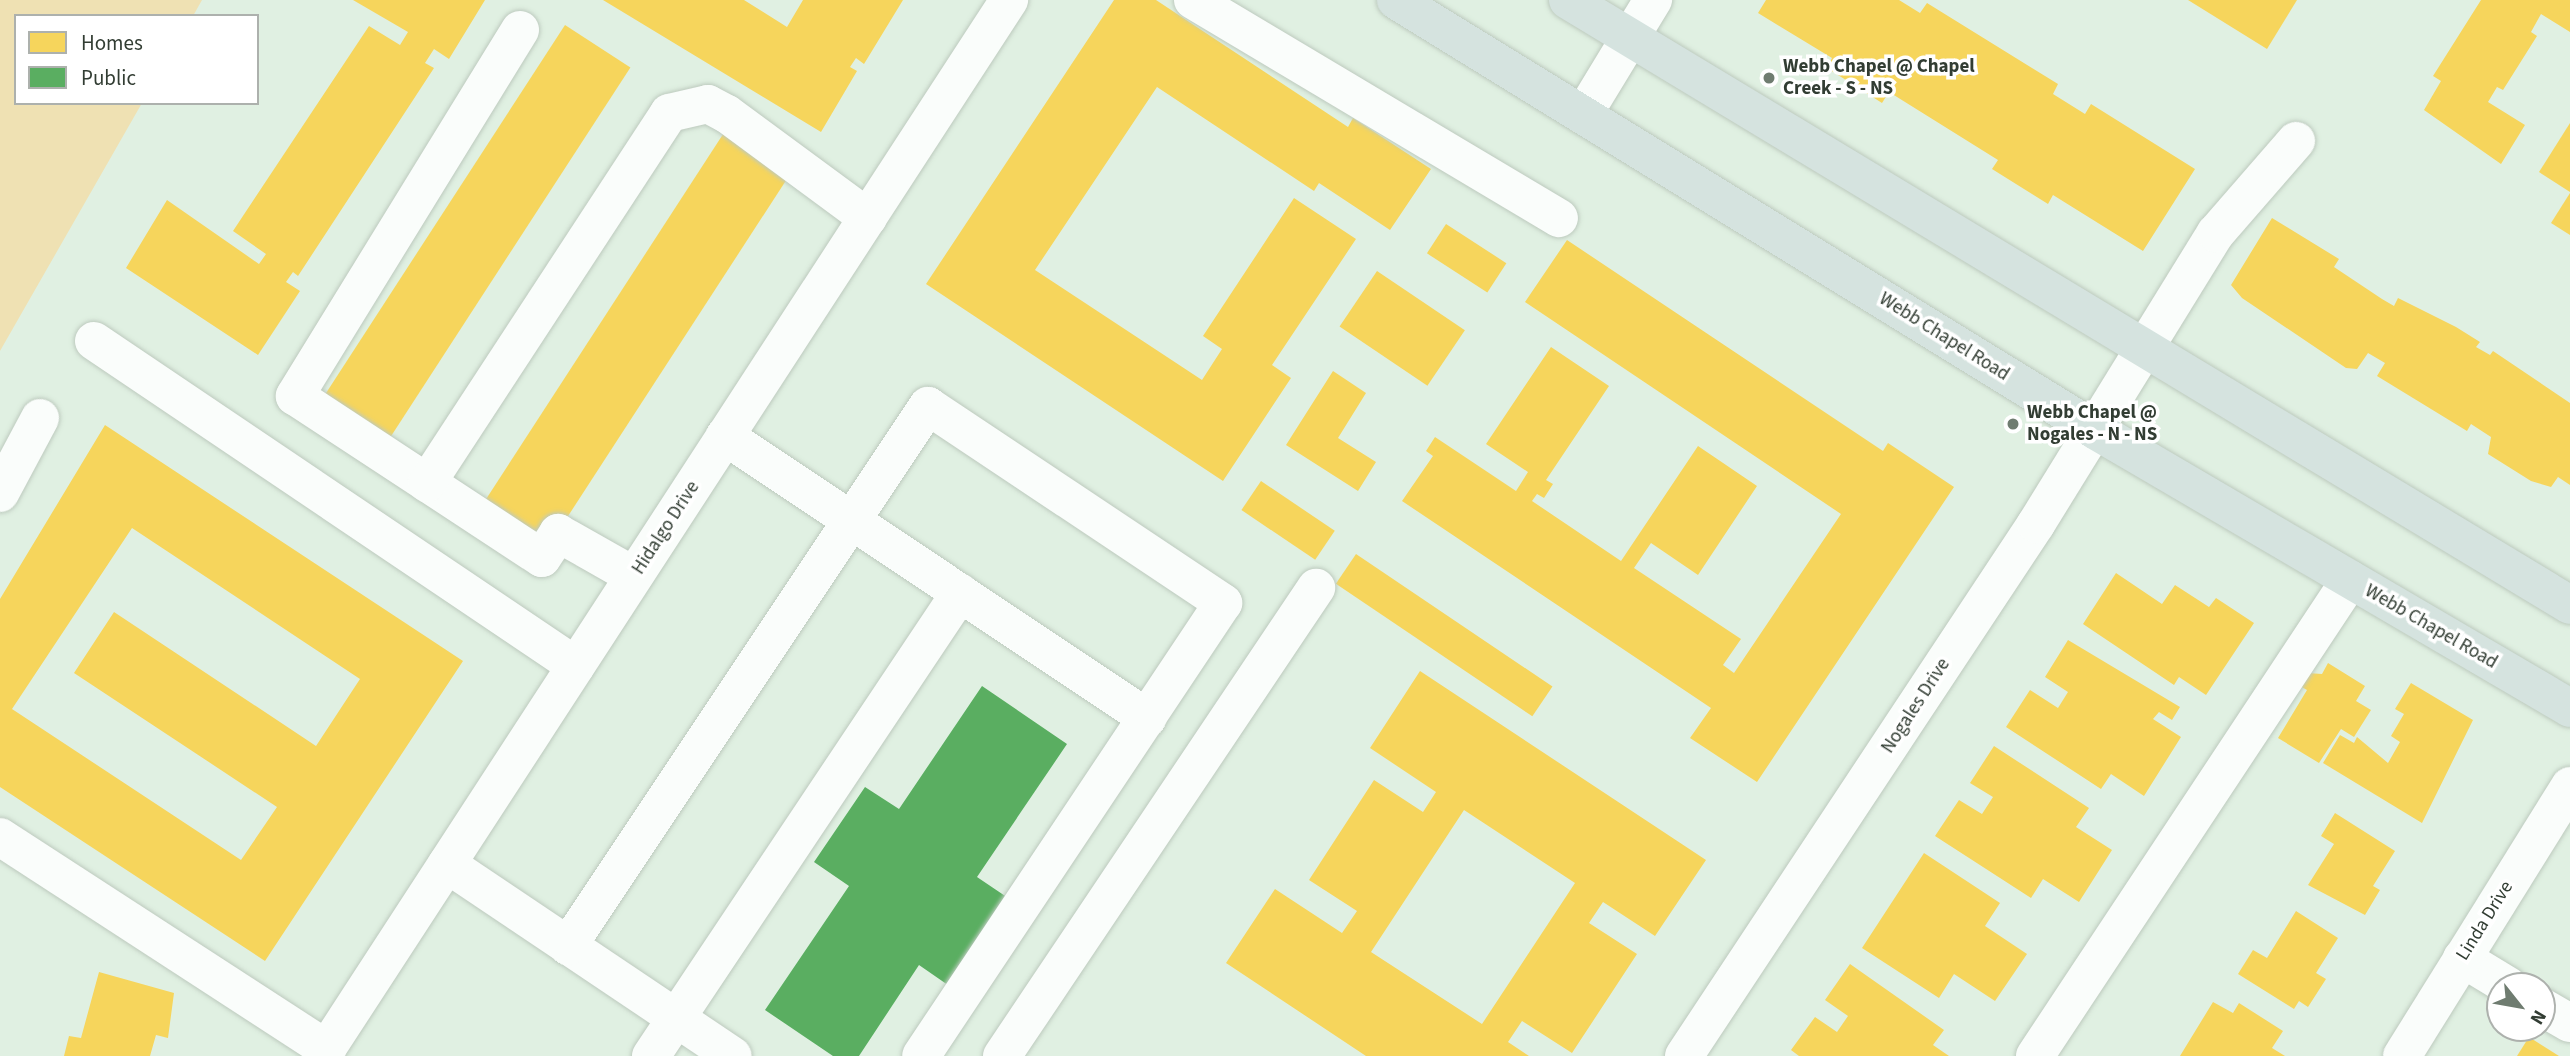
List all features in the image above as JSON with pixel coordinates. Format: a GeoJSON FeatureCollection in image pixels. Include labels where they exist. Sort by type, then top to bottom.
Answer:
{"type":"FeatureCollection","features":[{"type":"Feature","properties":{"kind":"main road","name":"Webb Chapel Road"},"geometry":{"type":"LineString","coordinates":[[1396,0],[2095,430],[2570,708]]}},
{"type":"Feature","properties":{"kind":"main road"},"geometry":{"type":"LineString","coordinates":[[1568,0],[2142,351],[2570,605]]}},
{"type":"Feature","properties":{"kind":"street","name":"Hidalgo Drive"},"geometry":{"type":"LineString","coordinates":[[324,1052],[1009,0]]}},
{"type":"Feature","properties":{"kind":"street"},"geometry":{"type":"LineString","coordinates":[[1193,0],[1559,218]]}},
{"type":"Feature","properties":{"kind":"street"},"geometry":{"type":"LineString","coordinates":[[1583,115],[1653,0]]}},
{"type":"Feature","properties":{"kind":"street"},"geometry":{"type":"LineString","coordinates":[[520,30],[295,396],[542,558],[558,533],[634,576]]}},
{"type":"Feature","properties":{"kind":"street"},"geometry":{"type":"LineString","coordinates":[[427,483],[669,113],[708,104],[727,114],[868,218]]}},
{"type":"Feature","properties":{"kind":"street","name":"Nogales Drive"},"geometry":{"type":"LineString","coordinates":[[1684,1056],[2095,430],[2216,233],[2296,141]]}},
{"type":"Feature","properties":{"kind":"street"},"geometry":{"type":"LineString","coordinates":[[94,341],[576,666]]}},
{"type":"Feature","properties":{"kind":"street"},"geometry":{"type":"LineString","coordinates":[[568,946],[928,406],[1223,603],[921,1056]]}},
{"type":"Feature","properties":{"kind":"street"},"geometry":{"type":"LineString","coordinates":[[0,493],[40,418]]}},
{"type":"Feature","properties":{"kind":"street"},"geometry":{"type":"LineString","coordinates":[[725,436],[1147,718]]}},
{"type":"Feature","properties":{"kind":"street"},"geometry":{"type":"LineString","coordinates":[[2035,1056],[2350,580]]}},
{"type":"Feature","properties":{"kind":"street"},"geometry":{"type":"LineString","coordinates":[[1002,1056],[1316,588]]}},
{"type":"Feature","properties":{"kind":"street"},"geometry":{"type":"LineString","coordinates":[[651,1056],[960,593]]}},
{"type":"Feature","properties":{"kind":"street","name":"Linda Drive"},"geometry":{"type":"LineString","coordinates":[[2402,1056],[2570,786]]}},
{"type":"Feature","properties":{"kind":"street"},"geometry":{"type":"LineString","coordinates":[[0,837],[324,1052]]}},
{"type":"Feature","properties":{"kind":"street"},"geometry":{"type":"LineString","coordinates":[[447,864],[733,1056]]}},
{"type":"Feature","properties":{"kind":"street"},"geometry":{"type":"LineString","coordinates":[[2462,958],[2486,973]]}},
{"type":"Feature","properties":{"kind":"shaded area"},"geometry":{"type":"Polygon","coordinates":[[[0,0],[202,0],[194,14],[14,14],[14,105],[141,105],[0,351],[0,0]]]}},
{"type":"Feature","properties":{"kind":"building: Homes"},"geometry":{"type":"Polygon","coordinates":[[[353,0],[485,0],[449,59],[434,49],[425,63],[434,68],[298,276],[293,272],[286,282],[300,291],[258,355],[126,268],[167,200],[259,264],[266,254],[233,231],[369,26],[400,45],[408,32],[353,0]]]}},
{"type":"Feature","properties":{"kind":"building: Homes"},"geometry":{"type":"Polygon","coordinates":[[[603,0],[744,0],[787,27],[803,0],[903,0],[864,64],[856,58],[850,67],[857,71],[821,132],[603,0]]]}},
{"type":"Feature","properties":{"kind":"building: Homes"},"geometry":{"type":"Polygon","coordinates":[[[1114,0],[1156,0],[1348,127],[1353,118],[1431,169],[1390,230],[1319,183],[1314,191],[1157,87],[1035,270],[1202,380],[1222,349],[1203,336],[1294,198],[1356,239],[1272,365],[1291,378],[1223,481],[926,284],[1114,0]]]}},
{"type":"Feature","properties":{"kind":"building: Homes"},"geometry":{"type":"Polygon","coordinates":[[[1766,0],[1899,0],[1920,13],[1927,3],[2058,84],[2053,94],[2085,114],[2091,104],[2195,169],[2143,251],[2053,195],[2048,204],[1992,169],[1998,160],[1889,92],[1882,103],[1827,68],[1832,58],[1758,13],[1766,0]]]}},
{"type":"Feature","properties":{"kind":"building: Homes"},"geometry":{"type":"Polygon","coordinates":[[[2188,0],[2297,0],[2267,49],[2188,0]]]}},
{"type":"Feature","properties":{"kind":"building: Homes"},"geometry":{"type":"Polygon","coordinates":[[[2481,0],[2570,0],[2570,32],[2541,14],[2531,32],[2537,36],[2503,90],[2497,87],[2488,102],[2525,125],[2501,164],[2424,110],[2441,81],[2433,76],[2481,0]]]}},
{"type":"Feature","properties":{"kind":"building: Homes"},"geometry":{"type":"Polygon","coordinates":[[[565,25],[630,67],[384,447],[318,405],[565,25]]]}},
{"type":"Feature","properties":{"kind":"building: Homes"},"geometry":{"type":"Polygon","coordinates":[[[2570,123],[2570,192],[2539,172],[2570,123]]]}},
{"type":"Feature","properties":{"kind":"building: Homes"},"geometry":{"type":"Polygon","coordinates":[[[729,125],[794,167],[544,553],[478,511],[729,125]]]}},
{"type":"Feature","properties":{"kind":"building: Homes"},"geometry":{"type":"Polygon","coordinates":[[[2570,193],[2570,235],[2551,223],[2570,193]]]}},
{"type":"Feature","properties":{"kind":"building: Homes"},"geometry":{"type":"Polygon","coordinates":[[[2272,218],[2339,259],[2334,267],[2382,299],[2394,306],[2398,298],[2456,327],[2480,342],[2476,347],[2490,355],[2493,351],[2570,403],[2570,485],[2558,477],[2551,487],[2531,481],[2488,454],[2491,437],[2471,424],[2467,431],[2377,376],[2385,363],[2368,353],[2357,369],[2346,368],[2242,298],[2231,285],[2272,218]]]}},
{"type":"Feature","properties":{"kind":"building: Homes"},"geometry":{"type":"Polygon","coordinates":[[[1446,224],[1506,263],[1487,293],[1427,253],[1446,224]]]}},
{"type":"Feature","properties":{"kind":"building: Homes"},"geometry":{"type":"Polygon","coordinates":[[[1567,240],[1883,451],[1888,443],[1954,487],[1757,782],[1690,738],[1711,708],[1402,501],[1433,456],[1426,451],[1435,437],[1516,491],[1528,472],[1486,444],[1551,347],[1609,386],[1546,480],[1553,484],[1544,498],[1537,494],[1532,501],[1621,561],[1698,446],[1757,486],[1698,575],[1651,543],[1634,568],[1741,639],[1723,665],[1734,673],[1841,514],[1525,302],[1567,240]]]}},
{"type":"Feature","properties":{"kind":"building: Homes"},"geometry":{"type":"Polygon","coordinates":[[[1377,271],[1465,330],[1427,386],[1340,327],[1377,271]]]}},
{"type":"Feature","properties":{"kind":"building: Homes"},"geometry":{"type":"Polygon","coordinates":[[[1333,371],[1366,393],[1338,438],[1376,462],[1358,491],[1286,445],[1333,371]]]}},
{"type":"Feature","properties":{"kind":"building: Homes"},"geometry":{"type":"Polygon","coordinates":[[[105,425],[463,661],[265,961],[0,787],[0,599],[105,425]],[[132,528],[12,709],[241,860],[277,807],[74,673],[114,612],[316,746],[360,679],[132,528]]]}},
{"type":"Feature","properties":{"kind":"building: Homes"},"geometry":{"type":"Polygon","coordinates":[[[1261,481],[1335,531],[1315,560],[1241,510],[1261,481]]]}},
{"type":"Feature","properties":{"kind":"building: Homes"},"geometry":{"type":"Polygon","coordinates":[[[1356,554],[1552,687],[1532,716],[1336,584],[1356,554]]]}},
{"type":"Feature","properties":{"kind":"building: Homes"},"geometry":{"type":"Polygon","coordinates":[[[2116,573],[2162,604],[2175,585],[2209,607],[2216,598],[2254,623],[2206,695],[2179,677],[2174,685],[2083,624],[2116,573]]]}},
{"type":"Feature","properties":{"kind":"building: Homes"},"geometry":{"type":"Polygon","coordinates":[[[2068,640],[2180,707],[2172,720],[2159,712],[2153,719],[2181,737],[2144,796],[2111,774],[2101,789],[2006,727],[2030,690],[2058,708],[2068,692],[2045,677],[2068,640]]]}},
{"type":"Feature","properties":{"kind":"building: Homes"},"geometry":{"type":"Polygon","coordinates":[[[2328,663],[2365,686],[2356,701],[2371,710],[2354,737],[2341,729],[2319,763],[2278,738],[2307,690],[2300,686],[2308,673],[2322,674],[2328,663]]]}},
{"type":"Feature","properties":{"kind":"building: Homes"},"geometry":{"type":"Polygon","coordinates":[[[1420,671],[1706,860],[1655,936],[1603,902],[1589,923],[1637,954],[1572,1053],[1522,1021],[1508,1042],[1529,1056],[1366,1056],[1226,963],[1275,889],[1342,933],[1357,911],[1309,880],[1374,780],[1423,812],[1436,792],[1370,748],[1420,671]],[[1464,810],[1371,952],[1482,1024],[1575,883],[1464,810]]]}},
{"type":"Feature","properties":{"kind":"building: Homes"},"geometry":{"type":"Polygon","coordinates":[[[2411,683],[2473,720],[2422,823],[2323,763],[2340,735],[2354,743],[2357,737],[2388,763],[2400,742],[2391,736],[2404,714],[2395,709],[2411,683]]]}},
{"type":"Feature","properties":{"kind":"building: Homes"},"geometry":{"type":"Polygon","coordinates":[[[1994,746],[2089,808],[2076,827],[2112,850],[2079,902],[2043,879],[2031,898],[1935,836],[1959,800],[1982,814],[1993,797],[1970,783],[1994,746]]]}},
{"type":"Feature","properties":{"kind":"building: Homes"},"geometry":{"type":"Polygon","coordinates":[[[2335,813],[2395,851],[2373,886],[2380,890],[2365,915],[2308,885],[2334,844],[2321,836],[2335,813]]]}},
{"type":"Feature","properties":{"kind":"building: Homes"},"geometry":{"type":"Polygon","coordinates":[[[1924,853],[2000,903],[1985,926],[2027,954],[1995,1001],[1954,974],[1939,998],[1862,948],[1924,853]]]}},
{"type":"Feature","properties":{"kind":"building: Homes"},"geometry":{"type":"Polygon","coordinates":[[[2296,911],[2338,938],[2316,973],[2326,979],[2308,1007],[2299,1001],[2294,1009],[2238,974],[2253,950],[2267,958],[2296,911]]]}},
{"type":"Feature","properties":{"kind":"building: Homes"},"geometry":{"type":"Polygon","coordinates":[[[1850,964],[1944,1030],[1933,1045],[1949,1056],[1799,1056],[1791,1050],[1815,1017],[1837,1032],[1848,1016],[1825,1000],[1850,964]]]}},
{"type":"Feature","properties":{"kind":"building: Homes"},"geometry":{"type":"Polygon","coordinates":[[[99,972],[174,993],[168,1038],[156,1035],[150,1056],[64,1056],[69,1036],[81,1038],[99,972]]]}},
{"type":"Feature","properties":{"kind":"building: Homes"},"geometry":{"type":"Polygon","coordinates":[[[2213,1002],[2233,1013],[2239,1003],[2283,1031],[2272,1048],[2285,1056],[2180,1056],[2213,1002]]]}},
{"type":"Feature","properties":{"kind":"building: Homes"},"geometry":{"type":"Polygon","coordinates":[[[2526,1042],[2537,1042],[2559,1056],[2517,1056],[2526,1042]]]}},
{"type":"Feature","properties":{"kind":"building: Public"},"geometry":{"type":"Polygon","coordinates":[[[982,686],[1067,744],[977,877],[1017,904],[958,992],[919,965],[859,1056],[833,1056],[765,1010],[849,886],[814,862],[865,787],[899,809],[982,686]]]}},
{"type":"Feature","properties":{"kind":"place","name":"Webb Chapel @ Chapel Creek - S - NS"},"geometry":{"type":"Point","coordinates":[1769,78]}},
{"type":"Feature","properties":{"kind":"place","name":"Webb Chapel @ Nogales - N - NS"},"geometry":{"type":"Point","coordinates":[2013,424]}}]}
